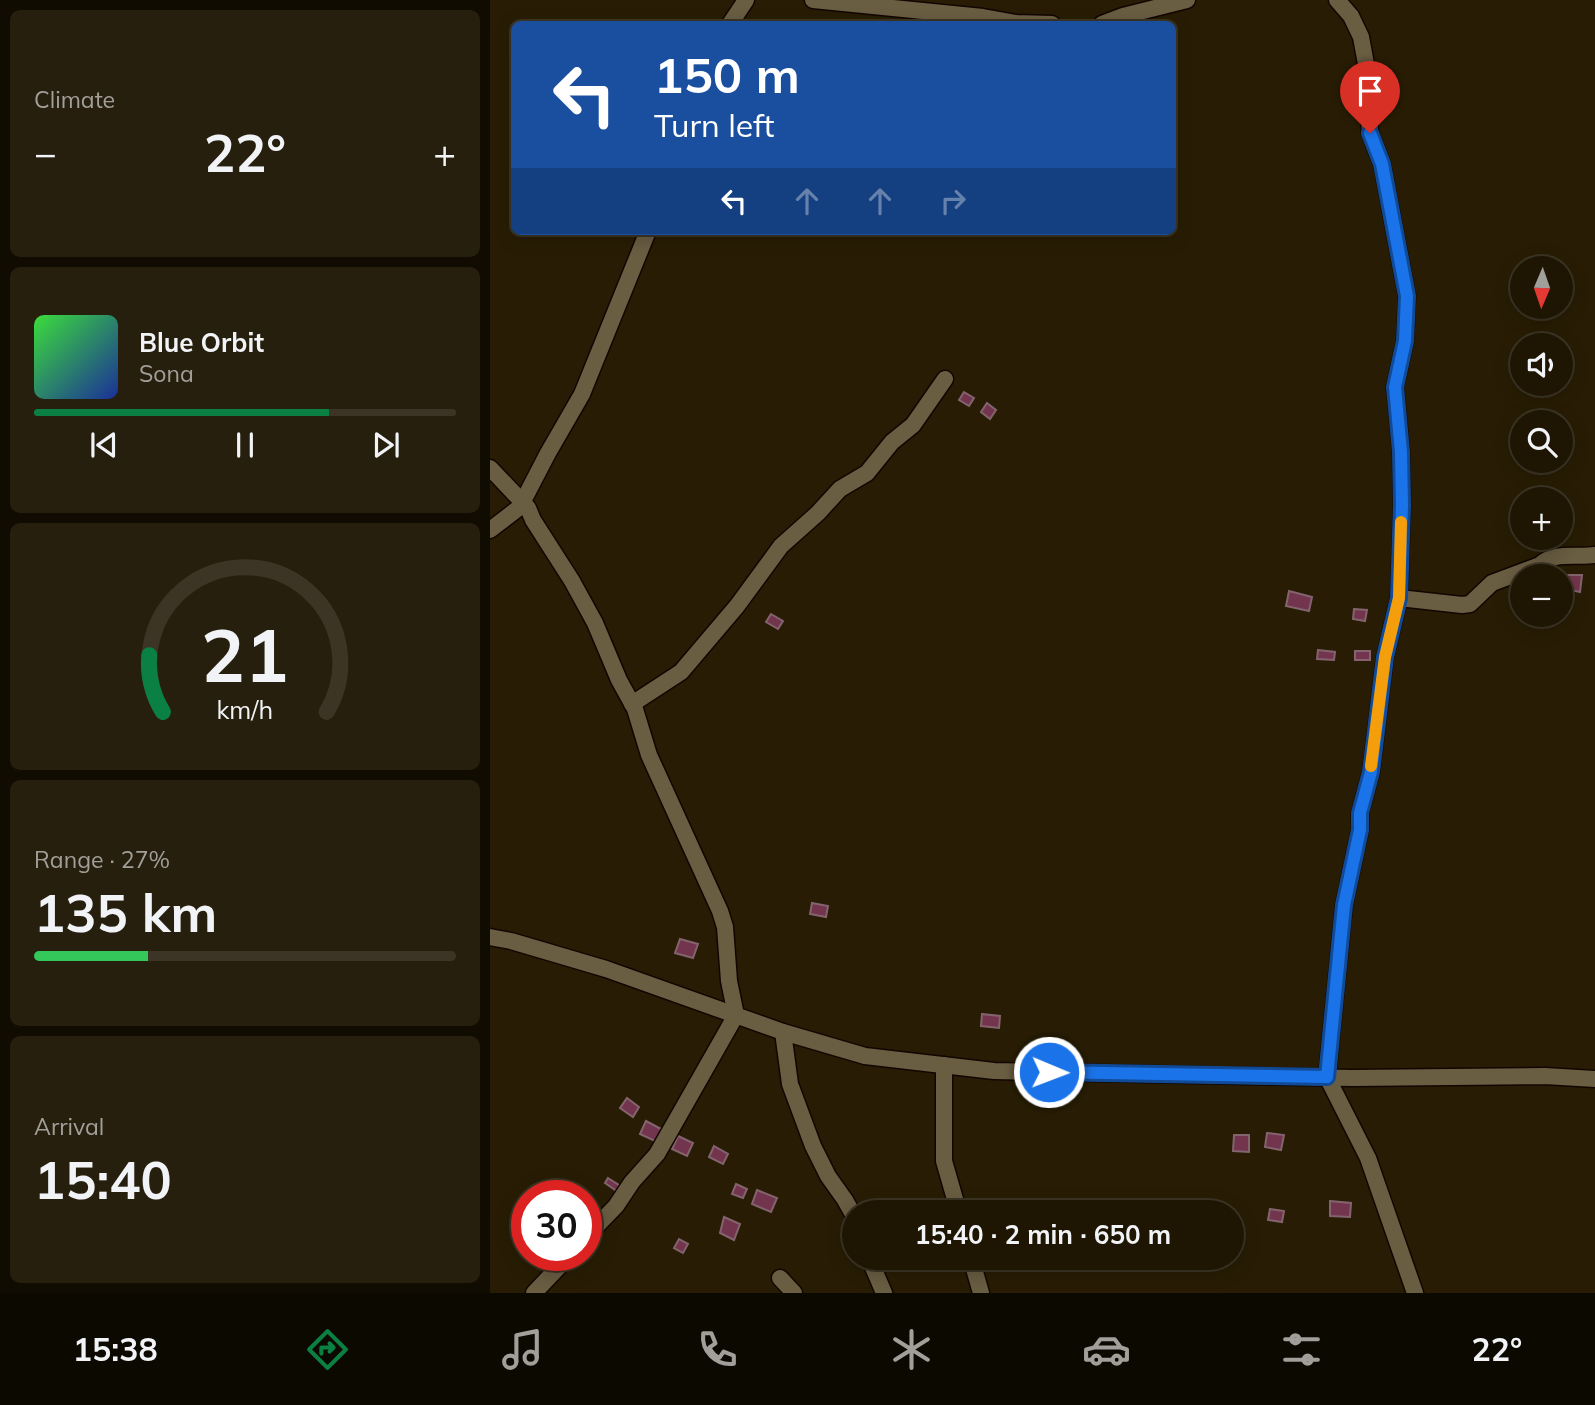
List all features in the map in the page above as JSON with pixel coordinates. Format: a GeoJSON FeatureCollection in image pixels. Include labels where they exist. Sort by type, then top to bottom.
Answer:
{"type":"FeatureCollection","features":[{"type":"Feature","properties":{"kind":"street"},"geometry":{"type":"LineString","coordinates":[[732,21],[746,0]]}},
{"type":"Feature","properties":{"kind":"street"},"geometry":{"type":"LineString","coordinates":[[813,0],[1005,21]]}},
{"type":"Feature","properties":{"kind":"street"},"geometry":{"type":"LineString","coordinates":[[1110,21],[1187,0]]}},
{"type":"Feature","properties":{"kind":"street"},"geometry":{"type":"LineString","coordinates":[[1337,0],[1351,16],[1361,37],[1366,64],[1370,133],[1382,164],[1407,296],[1405,341],[1395,387],[1402,492],[1399,598],[1385,657],[1371,772],[1360,813],[1360,830],[1344,905],[1327,1077],[1368,1158],[1415,1293]]}},
{"type":"Feature","properties":{"kind":"street"},"geometry":{"type":"LineString","coordinates":[[490,530],[508,519],[520,507],[582,394],[646,235]]}},
{"type":"Feature","properties":{"kind":"street"},"geometry":{"type":"LineString","coordinates":[[632,704],[681,672],[737,606],[781,546],[840,489],[867,473],[892,442],[913,425],[945,379]]}},
{"type":"Feature","properties":{"kind":"street"},"geometry":{"type":"LineString","coordinates":[[490,468],[516,498],[523,501],[595,623],[632,704],[649,755],[725,927],[729,981],[736,1015],[657,1154],[602,1220]]}},
{"type":"Feature","properties":{"kind":"street"},"geometry":{"type":"LineString","coordinates":[[1399,598],[1470,604],[1492,583],[1540,565],[1544,561],[1564,556],[1595,555]]}},
{"type":"Feature","properties":{"kind":"street"},"geometry":{"type":"LineString","coordinates":[[490,937],[606,969],[783,1032],[865,1056],[994,1071],[1327,1077],[1545,1076],[1595,1079]]}},
{"type":"Feature","properties":{"kind":"street"},"geometry":{"type":"LineString","coordinates":[[783,1032],[790,1084],[813,1146],[828,1176],[845,1200]]}},
{"type":"Feature","properties":{"kind":"street"},"geometry":{"type":"LineString","coordinates":[[944,1065],[944,1161],[955,1200]]}},
{"type":"Feature","properties":{"kind":"street"},"geometry":{"type":"LineString","coordinates":[[875,1270],[884,1293]]}},
{"type":"Feature","properties":{"kind":"street"},"geometry":{"type":"LineString","coordinates":[[974,1270],[981,1293]]}},
{"type":"Feature","properties":{"kind":"street"},"geometry":{"type":"LineString","coordinates":[[534,1293],[555,1271]]}},
{"type":"Feature","properties":{"kind":"street"},"geometry":{"type":"LineString","coordinates":[[780,1278],[794,1293]]}},
{"type":"Feature","properties":{"kind":"building"},"geometry":{"type":"Polygon","coordinates":[[[964,392],[974,398],[969,406],[959,400],[964,392]]]}},
{"type":"Feature","properties":{"kind":"building"},"geometry":{"type":"Polygon","coordinates":[[[987,403],[996,410],[990,419],[981,412],[987,403]]]}},
{"type":"Feature","properties":{"kind":"building"},"geometry":{"type":"Polygon","coordinates":[[[1573,575],[1582,575],[1580,592],[1573,590],[1573,575]]]}},
{"type":"Feature","properties":{"kind":"building"},"geometry":{"type":"Polygon","coordinates":[[[1289,591],[1312,597],[1309,611],[1286,606],[1289,591]]]}},
{"type":"Feature","properties":{"kind":"building"},"geometry":{"type":"Polygon","coordinates":[[[1354,609],[1367,610],[1365,621],[1353,619],[1354,609]]]}},
{"type":"Feature","properties":{"kind":"building"},"geometry":{"type":"Polygon","coordinates":[[[771,614],[783,621],[778,629],[766,622],[771,614]]]}},
{"type":"Feature","properties":{"kind":"building"},"geometry":{"type":"Polygon","coordinates":[[[1318,650],[1335,652],[1334,660],[1317,659],[1318,650]]]}},
{"type":"Feature","properties":{"kind":"building"},"geometry":{"type":"Polygon","coordinates":[[[1355,651],[1370,651],[1370,660],[1355,660],[1355,651]]]}},
{"type":"Feature","properties":{"kind":"building"},"geometry":{"type":"Polygon","coordinates":[[[812,903],[828,906],[826,917],[810,914],[812,903]]]}},
{"type":"Feature","properties":{"kind":"building"},"geometry":{"type":"Polygon","coordinates":[[[680,939],[698,944],[693,958],[675,953],[680,939]]]}},
{"type":"Feature","properties":{"kind":"building"},"geometry":{"type":"Polygon","coordinates":[[[982,1014],[1000,1016],[999,1028],[981,1026],[982,1014]]]}},
{"type":"Feature","properties":{"kind":"building"},"geometry":{"type":"Polygon","coordinates":[[[627,1098],[639,1107],[633,1117],[620,1108],[627,1098]]]}},
{"type":"Feature","properties":{"kind":"building"},"geometry":{"type":"Polygon","coordinates":[[[646,1121],[663,1130],[657,1142],[640,1134],[646,1121]]]}},
{"type":"Feature","properties":{"kind":"building"},"geometry":{"type":"Polygon","coordinates":[[[1267,1133],[1284,1135],[1281,1150],[1265,1147],[1267,1133]]]}},
{"type":"Feature","properties":{"kind":"building"},"geometry":{"type":"Polygon","coordinates":[[[1234,1135],[1249,1135],[1249,1152],[1233,1151],[1234,1135]]]}},
{"type":"Feature","properties":{"kind":"building"},"geometry":{"type":"Polygon","coordinates":[[[678,1136],[693,1143],[687,1156],[672,1149],[678,1136]]]}},
{"type":"Feature","properties":{"kind":"building"},"geometry":{"type":"Polygon","coordinates":[[[714,1146],[728,1154],[723,1164],[709,1157],[714,1146]]]}},
{"type":"Feature","properties":{"kind":"building"},"geometry":{"type":"Polygon","coordinates":[[[608,1178],[622,1187],[618,1192],[605,1183],[608,1178]]]}},
{"type":"Feature","properties":{"kind":"building"},"geometry":{"type":"Polygon","coordinates":[[[736,1184],[747,1189],[743,1198],[732,1194],[736,1184]]]}},
{"type":"Feature","properties":{"kind":"building"},"geometry":{"type":"Polygon","coordinates":[[[757,1190],[777,1198],[771,1212],[752,1204],[757,1190]]]}},
{"type":"Feature","properties":{"kind":"building"},"geometry":{"type":"Polygon","coordinates":[[[1330,1201],[1351,1203],[1350,1217],[1330,1216],[1330,1201]]]}},
{"type":"Feature","properties":{"kind":"building"},"geometry":{"type":"Polygon","coordinates":[[[1270,1209],[1284,1211],[1282,1222],[1268,1220],[1270,1209]]]}},
{"type":"Feature","properties":{"kind":"building"},"geometry":{"type":"Polygon","coordinates":[[[724,1217],[740,1224],[734,1240],[720,1233],[724,1217]]]}},
{"type":"Feature","properties":{"kind":"building"},"geometry":{"type":"Polygon","coordinates":[[[679,1239],[688,1244],[683,1253],[674,1248],[679,1239]]]}},
{"type":"Feature","properties":{"kind":"slow traffic"},"geometry":{"type":"LineString","coordinates":[[1371,766],[1385,657],[1399,598],[1401,522]]}},
{"type":"Feature","properties":{"kind":"route"},"geometry":{"type":"LineString","coordinates":[[1049,1072],[1327,1077],[1344,905],[1360,830],[1360,813],[1371,772],[1385,657],[1399,598],[1401,452],[1395,387],[1405,341],[1407,296],[1382,164],[1370,133]]}}]}
